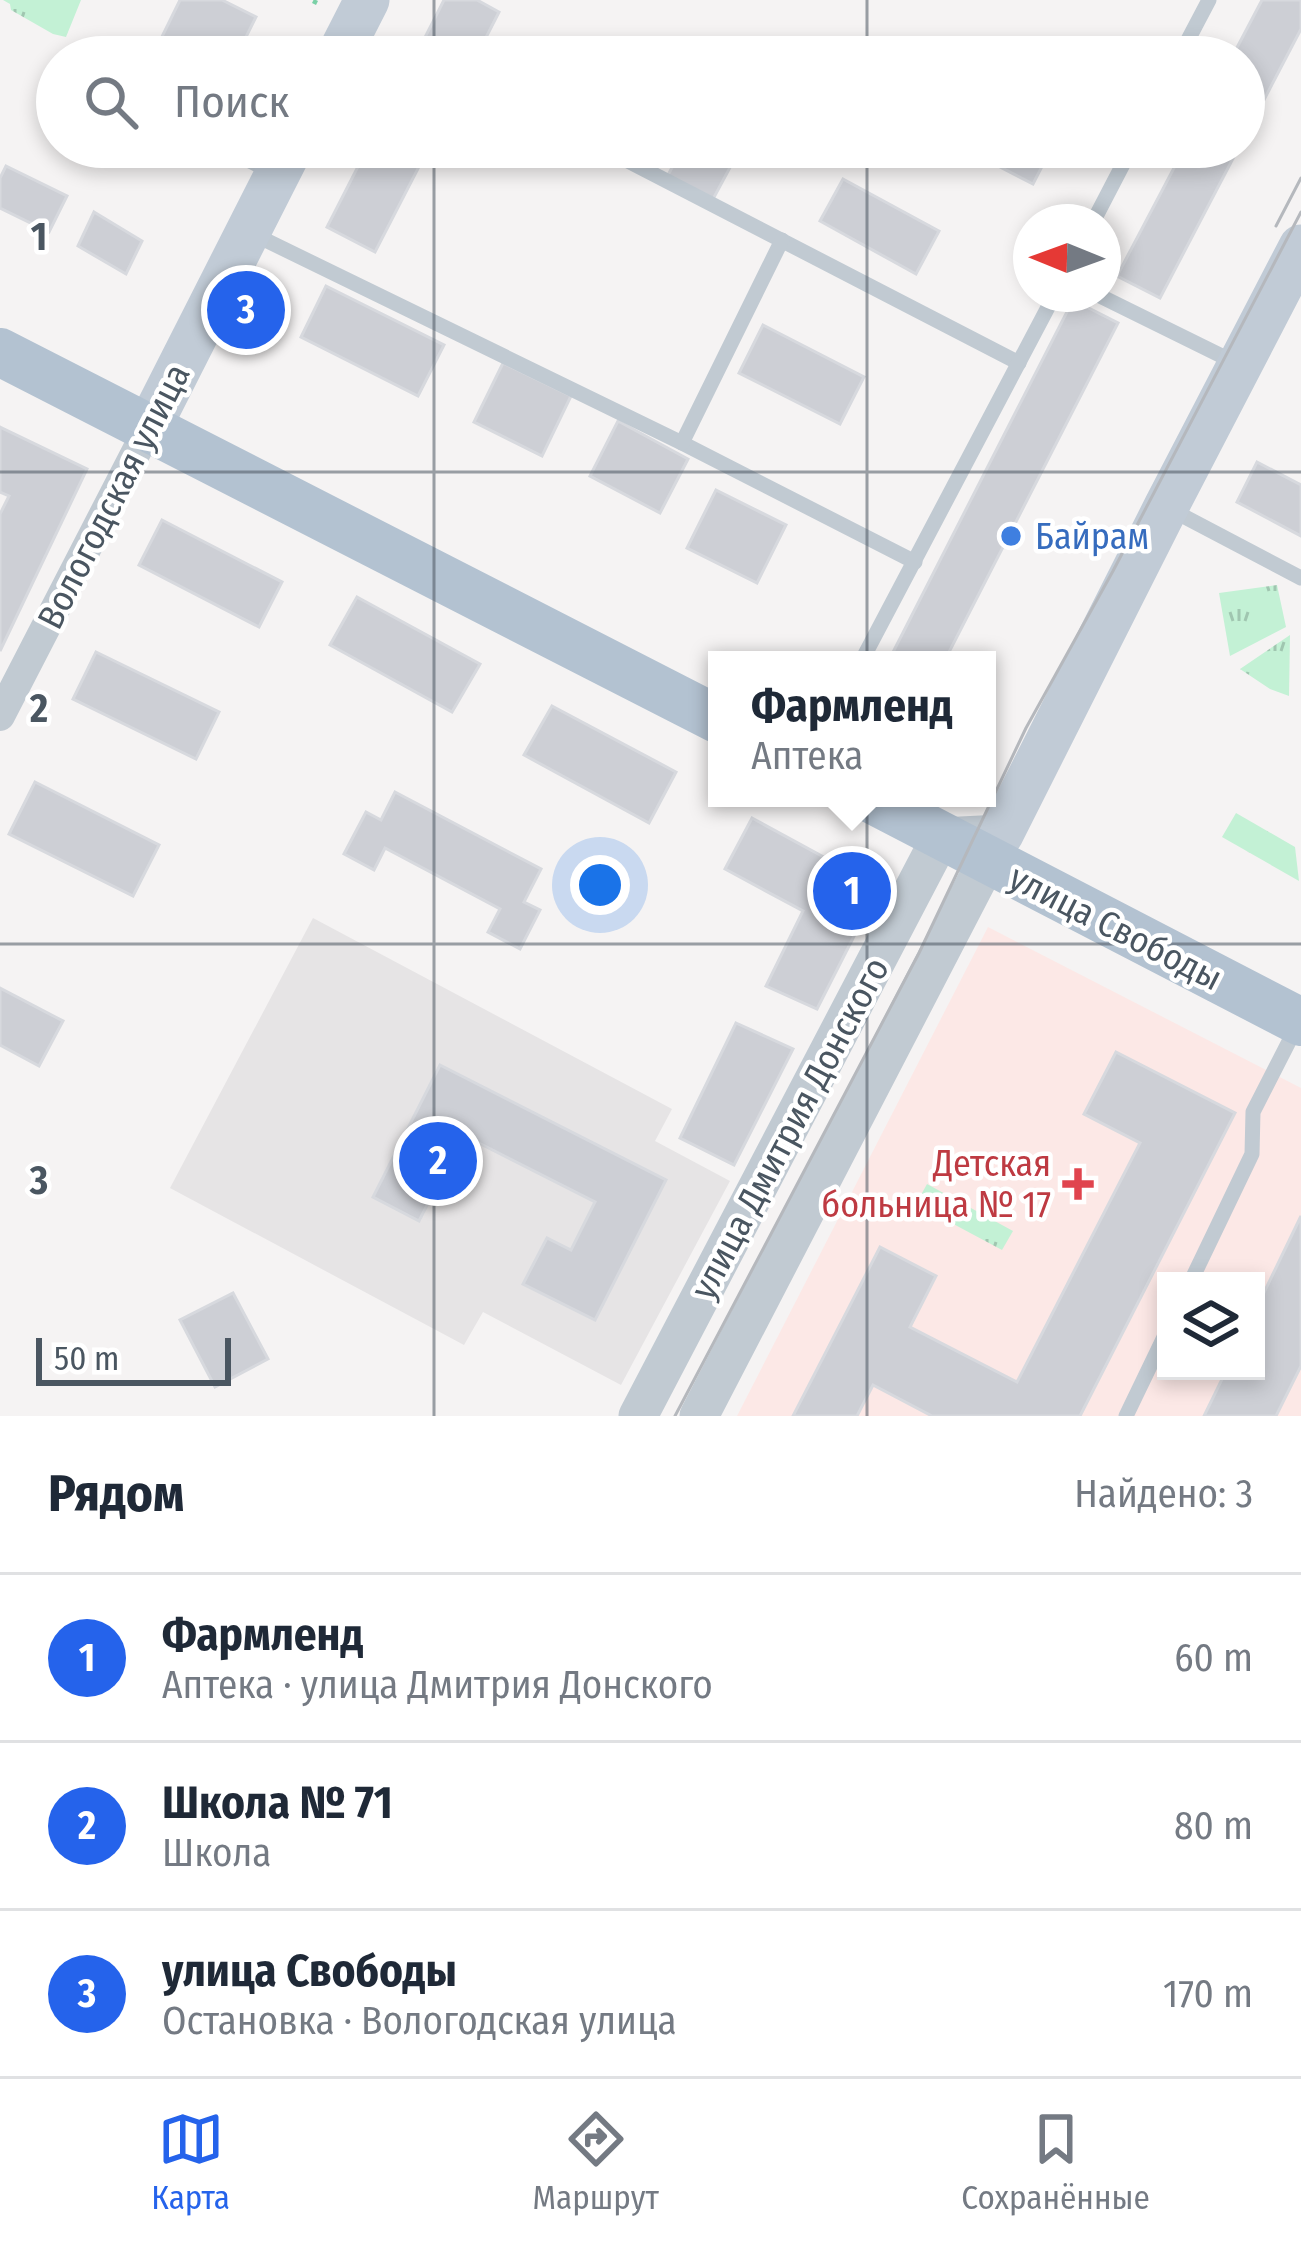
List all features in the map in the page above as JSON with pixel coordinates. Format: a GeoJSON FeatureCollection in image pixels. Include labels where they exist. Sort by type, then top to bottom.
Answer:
{"type":"FeatureCollection","features":[{"type":"Feature","properties":{"kind":"main road"},"geometry":{"type":"LineString","coordinates":[[349,36],[367,0]]}},
{"type":"Feature","properties":{"kind":"main road","name":"Вологодская улица"},"geometry":{"type":"LineString","coordinates":[[148,429],[280,168]]}},
{"type":"Feature","properties":{"kind":"main road"},"geometry":{"type":"LineString","coordinates":[[994,848],[1301,247]]}},
{"type":"Feature","properties":{"kind":"main road"},"geometry":{"type":"LineString","coordinates":[[0,352],[708,714]]}},
{"type":"Feature","properties":{"kind":"main road","name":"улица Свободы"},"geometry":{"type":"LineString","coordinates":[[886,807],[941,837],[994,848],[1300,1022]]}},
{"type":"Feature","properties":{"kind":"street","name":"Вологодская улица"},"geometry":{"type":"LineString","coordinates":[[0,716],[148,429]]}},
{"type":"Feature","properties":{"kind":"street","name":"улица Дмитрия Донского"},"geometry":{"type":"LineString","coordinates":[[638,1416],[941,837]]}},
{"type":"Feature","properties":{"kind":"street","name":"улица Дмитрия Донского"},"geometry":{"type":"LineString","coordinates":[[699,1416],[994,848]]}},
{"type":"Feature","properties":{"kind":"lane"},"geometry":{"type":"LineString","coordinates":[[1190,36],[1209,0]]}},
{"type":"Feature","properties":{"kind":"lane"},"geometry":{"type":"LineString","coordinates":[[642,168],[1019,363]]}},
{"type":"Feature","properties":{"kind":"lane"},"geometry":{"type":"LineString","coordinates":[[1102,204],[1121,168]]}},
{"type":"Feature","properties":{"kind":"lane"},"geometry":{"type":"LineString","coordinates":[[249,232],[915,562]]}},
{"type":"Feature","properties":{"kind":"lane"},"geometry":{"type":"LineString","coordinates":[[682,443],[782,240]]}},
{"type":"Feature","properties":{"kind":"lane"},"geometry":{"type":"LineString","coordinates":[[1121,306],[1240,365]]}},
{"type":"Feature","properties":{"kind":"lane"},"geometry":{"type":"LineString","coordinates":[[867,651],[1046,312]]}},
{"type":"Feature","properties":{"kind":"lane"},"geometry":{"type":"LineString","coordinates":[[1166,507],[1301,578]]}},
{"type":"Feature","properties":{"kind":"lane"},"geometry":{"type":"LineString","coordinates":[[1195,1272],[1252,1154],[1253,1112],[1300,1022]]}},
{"type":"Feature","properties":{"kind":"lane"},"geometry":{"type":"LineString","coordinates":[[1126,1416],[1157,1352]]}},
{"type":"Feature","properties":{"kind":"shaded area"},"geometry":{"type":"Polygon","coordinates":[[[313,918],[672,1109],[655,1141],[730,1181],[621,1385],[483,1312],[464,1345],[170,1188],[313,918]]]}},
{"type":"Feature","properties":{"kind":"shaded area","name":"Детская больница № 17"},"geometry":{"type":"Polygon","coordinates":[[[988,927],[1301,1088],[1301,1416],[737,1416],[988,927]]]}},
{"type":"Feature","properties":{"kind":"green space"},"geometry":{"type":"Polygon","coordinates":[[[3,0],[81,0],[66,36],[53,34],[11,10],[3,0]]]}},
{"type":"Feature","properties":{"kind":"green space"},"geometry":{"type":"Polygon","coordinates":[[[1277,585],[1286,627],[1230,656],[1219,593],[1277,585]]]}},
{"type":"Feature","properties":{"kind":"green space"},"geometry":{"type":"Polygon","coordinates":[[[1290,635],[1289,696],[1240,669],[1290,635]]]}},
{"type":"Feature","properties":{"kind":"green space"},"geometry":{"type":"Polygon","coordinates":[[[1236,813],[1295,847],[1299,881],[1222,837],[1236,813]]]}},
{"type":"Feature","properties":{"kind":"green space"},"geometry":{"type":"Polygon","coordinates":[[[927,1184],[1013,1231],[1002,1250],[916,1204],[927,1184]]]}},
{"type":"Feature","properties":{"kind":"building"},"geometry":{"type":"Polygon","coordinates":[[[180,0],[222,0],[256,17],[246,36],[162,36],[180,0]]]}},
{"type":"Feature","properties":{"kind":"building"},"geometry":{"type":"Polygon","coordinates":[[[444,0],[477,0],[499,12],[487,36],[426,36],[444,0]]]}},
{"type":"Feature","properties":{"kind":"building"},"geometry":{"type":"Polygon","coordinates":[[[1262,0],[1301,0],[1301,29],[1265,98],[1265,36],[1243,36],[1262,0]]]}},
{"type":"Feature","properties":{"kind":"building"},"geometry":{"type":"Polygon","coordinates":[[[6,166],[67,196],[49,232],[0,208],[0,178],[6,166]]]}},
{"type":"Feature","properties":{"kind":"building"},"geometry":{"type":"Polygon","coordinates":[[[357,168],[418,168],[375,252],[327,227],[357,168]]]}},
{"type":"Feature","properties":{"kind":"building"},"geometry":{"type":"Polygon","coordinates":[[[672,168],[730,168],[712,201],[667,177],[672,168]]]}},
{"type":"Feature","properties":{"kind":"building"},"geometry":{"type":"Polygon","coordinates":[[[1002,168],[1041,168],[1033,184],[1002,168]]]}},
{"type":"Feature","properties":{"kind":"building"},"geometry":{"type":"Polygon","coordinates":[[[1174,168],[1228,168],[1160,298],[1121,278],[1121,268],[1174,168]]]}},
{"type":"Feature","properties":{"kind":"building"},"geometry":{"type":"Polygon","coordinates":[[[843,179],[939,231],[916,274],[820,221],[843,179]]]}},
{"type":"Feature","properties":{"kind":"building"},"geometry":{"type":"Polygon","coordinates":[[[94,212],[142,241],[126,274],[78,246],[94,212]]]}},
{"type":"Feature","properties":{"kind":"building"},"geometry":{"type":"Polygon","coordinates":[[[326,286],[444,345],[418,396],[301,337],[326,286]]]}},
{"type":"Feature","properties":{"kind":"building"},"geometry":{"type":"Polygon","coordinates":[[[1067,312],[1096,312],[1118,323],[950,651],[894,651],[1067,312]]]}},
{"type":"Feature","properties":{"kind":"building"},"geometry":{"type":"Polygon","coordinates":[[[763,325],[864,377],[840,424],[739,373],[763,325]]]}},
{"type":"Feature","properties":{"kind":"building"},"geometry":{"type":"Polygon","coordinates":[[[503,363],[571,396],[542,456],[474,422],[503,363]]]}},
{"type":"Feature","properties":{"kind":"building"},"geometry":{"type":"Polygon","coordinates":[[[618,421],[688,459],[660,513],[590,476],[618,421]]]}},
{"type":"Feature","properties":{"kind":"building"},"geometry":{"type":"Polygon","coordinates":[[[0,427],[87,469],[0,651],[0,514],[9,496],[0,492],[0,427]]]}},
{"type":"Feature","properties":{"kind":"building"},"geometry":{"type":"Polygon","coordinates":[[[1257,462],[1301,485],[1301,536],[1237,502],[1257,462]]]}},
{"type":"Feature","properties":{"kind":"building"},"geometry":{"type":"Polygon","coordinates":[[[716,490],[786,525],[757,583],[687,548],[716,490]]]}},
{"type":"Feature","properties":{"kind":"building"},"geometry":{"type":"Polygon","coordinates":[[[162,520],[282,582],[259,627],[139,565],[162,520]]]}},
{"type":"Feature","properties":{"kind":"building"},"geometry":{"type":"Polygon","coordinates":[[[357,597],[480,664],[452,712],[330,645],[357,597]]]}},
{"type":"Feature","properties":{"kind":"building"},"geometry":{"type":"Polygon","coordinates":[[[96,652],[219,712],[196,759],[73,699],[96,652]]]}},
{"type":"Feature","properties":{"kind":"building"},"geometry":{"type":"Polygon","coordinates":[[[552,706],[676,772],[649,823],[524,755],[552,706]]]}},
{"type":"Feature","properties":{"kind":"building"},"geometry":{"type":"Polygon","coordinates":[[[35,782],[159,845],[133,896],[9,834],[35,782]]]}},
{"type":"Feature","properties":{"kind":"building"},"geometry":{"type":"Polygon","coordinates":[[[395,792],[541,869],[524,902],[540,910],[520,949],[488,932],[500,909],[385,848],[374,870],[344,854],[366,812],[381,820],[395,792]]]}},
{"type":"Feature","properties":{"kind":"building"},"geometry":{"type":"Polygon","coordinates":[[[752,818],[879,887],[817,1009],[766,986],[803,911],[725,869],[752,818]]]}},
{"type":"Feature","properties":{"kind":"building"},"geometry":{"type":"Polygon","coordinates":[[[0,988],[63,1021],[39,1066],[0,1045],[0,988]]]}},
{"type":"Feature","properties":{"kind":"building"},"geometry":{"type":"Polygon","coordinates":[[[736,1023],[793,1049],[734,1165],[680,1138],[736,1023]]]}},
{"type":"Feature","properties":{"kind":"building"},"geometry":{"type":"Polygon","coordinates":[[[1116,1052],[1235,1113],[1080,1416],[932,1416],[873,1385],[857,1416],[793,1416],[880,1247],[936,1276],[910,1327],[1017,1382],[1140,1143],[1084,1114],[1116,1052]]]}},
{"type":"Feature","properties":{"kind":"building"},"geometry":{"type":"Polygon","coordinates":[[[440,1065],[666,1180],[595,1320],[523,1284],[547,1238],[571,1250],[595,1202],[463,1135],[419,1221],[373,1197],[440,1065]]]}},
{"type":"Feature","properties":{"kind":"building"},"geometry":{"type":"Polygon","coordinates":[[[1301,1216],[1301,1366],[1276,1416],[1204,1416],[1222,1380],[1265,1380],[1265,1290],[1301,1216]]]}},
{"type":"Feature","properties":{"kind":"building"},"geometry":{"type":"Polygon","coordinates":[[[233,1293],[268,1359],[215,1387],[180,1320],[233,1293]]]}},
{"type":"Feature","properties":{"kind":"tram line"},"geometry":{"type":"LineString","coordinates":[[1276,226],[1301,178]]}},
{"type":"Feature","properties":{"kind":"tram line"},"geometry":{"type":"LineString","coordinates":[[996,791],[1301,212]]}},
{"type":"Feature","properties":{"kind":"tram line"},"geometry":{"type":"LineString","coordinates":[[675,1416],[919,953],[988,807]]}},
{"type":"Feature","properties":{"kind":"place","name":"улица Свободы"},"geometry":{"type":"Point","coordinates":[246,310]}},
{"type":"Feature","properties":{"kind":"place","name":"Байрам"},"geometry":{"type":"Point","coordinates":[1011,536]}},
{"type":"Feature","properties":{"kind":"place","name":"Фармленд"},"geometry":{"type":"Point","coordinates":[852,891]}},
{"type":"Feature","properties":{"kind":"place","name":"Школа № 71"},"geometry":{"type":"Point","coordinates":[438,1161]}},
{"type":"Feature","properties":{"kind":"place","name":"Детская больница № 17"},"geometry":{"type":"Point","coordinates":[1078,1184]}}]}
